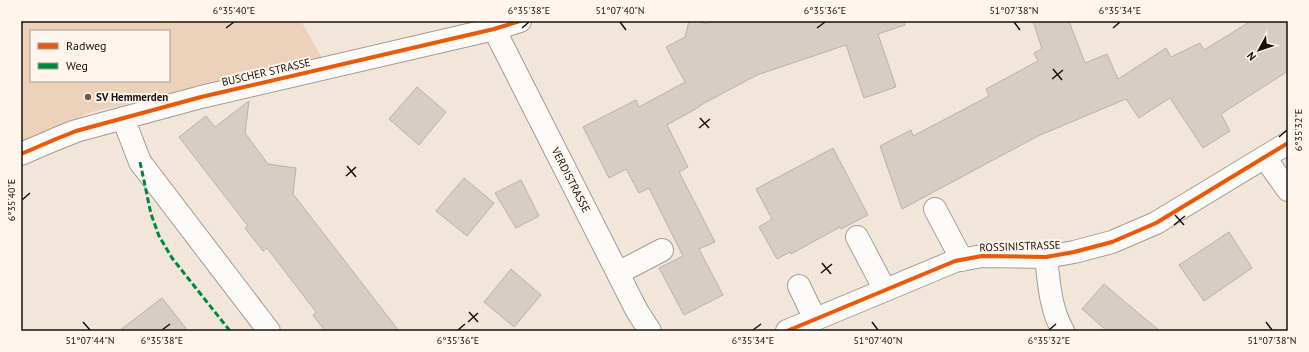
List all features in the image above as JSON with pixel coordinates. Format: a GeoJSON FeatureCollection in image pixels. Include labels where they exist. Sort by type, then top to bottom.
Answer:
{"type":"FeatureCollection","features":[{"type":"Feature","properties":{"kind":"street","name":"BUSCHER STRASSE"},"geometry":{"type":"LineString","coordinates":[[21,154],[63,136],[201,97],[494,29],[520,21]]}},
{"type":"Feature","properties":{"kind":"street","name":"VERDISTRASSE"},"geometry":{"type":"LineString","coordinates":[[494,29],[637,312],[650,331]]}},
{"type":"Feature","properties":{"kind":"street"},"geometry":{"type":"LineString","coordinates":[[123,118],[140,162],[269,331]]}},
{"type":"Feature","properties":{"kind":"street","name":"ROSSINISTRASSE"},"geometry":{"type":"LineString","coordinates":[[786,331],[940,267],[962,260],[982,256],[1046,256],[1087,249],[1112,242],[1156,223],[1288,143]]}},
{"type":"Feature","properties":{"kind":"street"},"geometry":{"type":"LineString","coordinates":[[1265,158],[1288,190]]}},
{"type":"Feature","properties":{"kind":"street"},"geometry":{"type":"LineString","coordinates":[[935,209],[962,260]]}},
{"type":"Feature","properties":{"kind":"street"},"geometry":{"type":"LineString","coordinates":[[857,237],[885,290]]}},
{"type":"Feature","properties":{"kind":"street"},"geometry":{"type":"LineString","coordinates":[[618,273],[662,250]]}},
{"type":"Feature","properties":{"kind":"street"},"geometry":{"type":"LineString","coordinates":[[1046,256],[1052,305],[1063,331]]}},
{"type":"Feature","properties":{"kind":"street"},"geometry":{"type":"LineString","coordinates":[[799,286],[815,319]]}},
{"type":"Feature","properties":{"kind":"shaded area","name":"SV Hemmerden"},"geometry":{"type":"Polygon","coordinates":[[[21,21],[301,21],[322,58],[88,113],[21,148],[21,21]]]}},
{"type":"Feature","properties":{"kind":"building"},"geometry":{"type":"Polygon","coordinates":[[[689,21],[707,24],[714,21],[904,21],[905,25],[878,34],[896,87],[864,98],[846,45],[757,75],[667,125],[688,167],[679,172],[715,242],[699,249],[723,295],[684,315],[659,268],[683,256],[649,188],[639,193],[626,169],[609,178],[583,127],[636,100],[639,107],[685,82],[666,47],[685,37],[689,21]]]}},
{"type":"Feature","properties":{"kind":"building"},"geometry":{"type":"Polygon","coordinates":[[[1033,21],[1069,21],[1085,63],[1107,54],[1118,79],[1166,48],[1171,57],[1200,43],[1204,50],[1251,21],[1288,21],[1288,71],[1221,114],[1230,131],[1203,148],[1170,98],[1139,118],[1126,99],[1038,136],[902,209],[880,146],[911,130],[913,136],[989,96],[986,89],[1038,61],[1034,53],[1042,49],[1033,21]]]}},
{"type":"Feature","properties":{"kind":"building"},"geometry":{"type":"Polygon","coordinates":[[[417,87],[446,112],[419,145],[389,119],[417,87]]]}},
{"type":"Feature","properties":{"kind":"building"},"geometry":{"type":"Polygon","coordinates":[[[249,101],[245,133],[268,164],[296,168],[293,194],[399,331],[325,331],[313,315],[316,312],[267,248],[263,251],[245,228],[248,226],[179,137],[206,116],[215,127],[249,101]]]}},
{"type":"Feature","properties":{"kind":"building"},"geometry":{"type":"Polygon","coordinates":[[[833,148],[868,215],[841,229],[840,227],[791,254],[790,252],[777,259],[759,227],[772,219],[756,189],[833,148]]]}},
{"type":"Feature","properties":{"kind":"building"},"geometry":{"type":"Polygon","coordinates":[[[464,178],[494,203],[467,236],[436,211],[464,178]]]}},
{"type":"Feature","properties":{"kind":"building"},"geometry":{"type":"Polygon","coordinates":[[[521,180],[539,216],[516,228],[495,193],[521,180]]]}},
{"type":"Feature","properties":{"kind":"building"},"geometry":{"type":"Polygon","coordinates":[[[1229,232],[1252,268],[1204,301],[1179,265],[1229,232]]]}},
{"type":"Feature","properties":{"kind":"building"},"geometry":{"type":"Polygon","coordinates":[[[511,269],[541,295],[514,327],[484,302],[511,269]]]}},
{"type":"Feature","properties":{"kind":"building"},"geometry":{"type":"Polygon","coordinates":[[[1104,284],[1160,331],[1107,331],[1082,309],[1104,284]]]}},
{"type":"Feature","properties":{"kind":"building"},"geometry":{"type":"Polygon","coordinates":[[[162,298],[188,331],[119,331],[162,298]]]}},
{"type":"Feature","properties":{"kind":"marked path"},"geometry":{"type":"LineString","coordinates":[[140,162],[151,214],[159,236],[172,258],[230,331]]}},
{"type":"Feature","properties":{"kind":"cycle path"},"geometry":{"type":"LineString","coordinates":[[21,154],[76,131],[201,97],[494,29],[520,21]]}},
{"type":"Feature","properties":{"kind":"cycle path"},"geometry":{"type":"LineString","coordinates":[[787,331],[955,261],[982,256],[1046,257],[1074,252],[1112,242],[1156,223],[1288,143]]}},
{"type":"Feature","properties":{"kind":"place","name":"SV Hemmerden"},"geometry":{"type":"Point","coordinates":[88,97]}}]}
